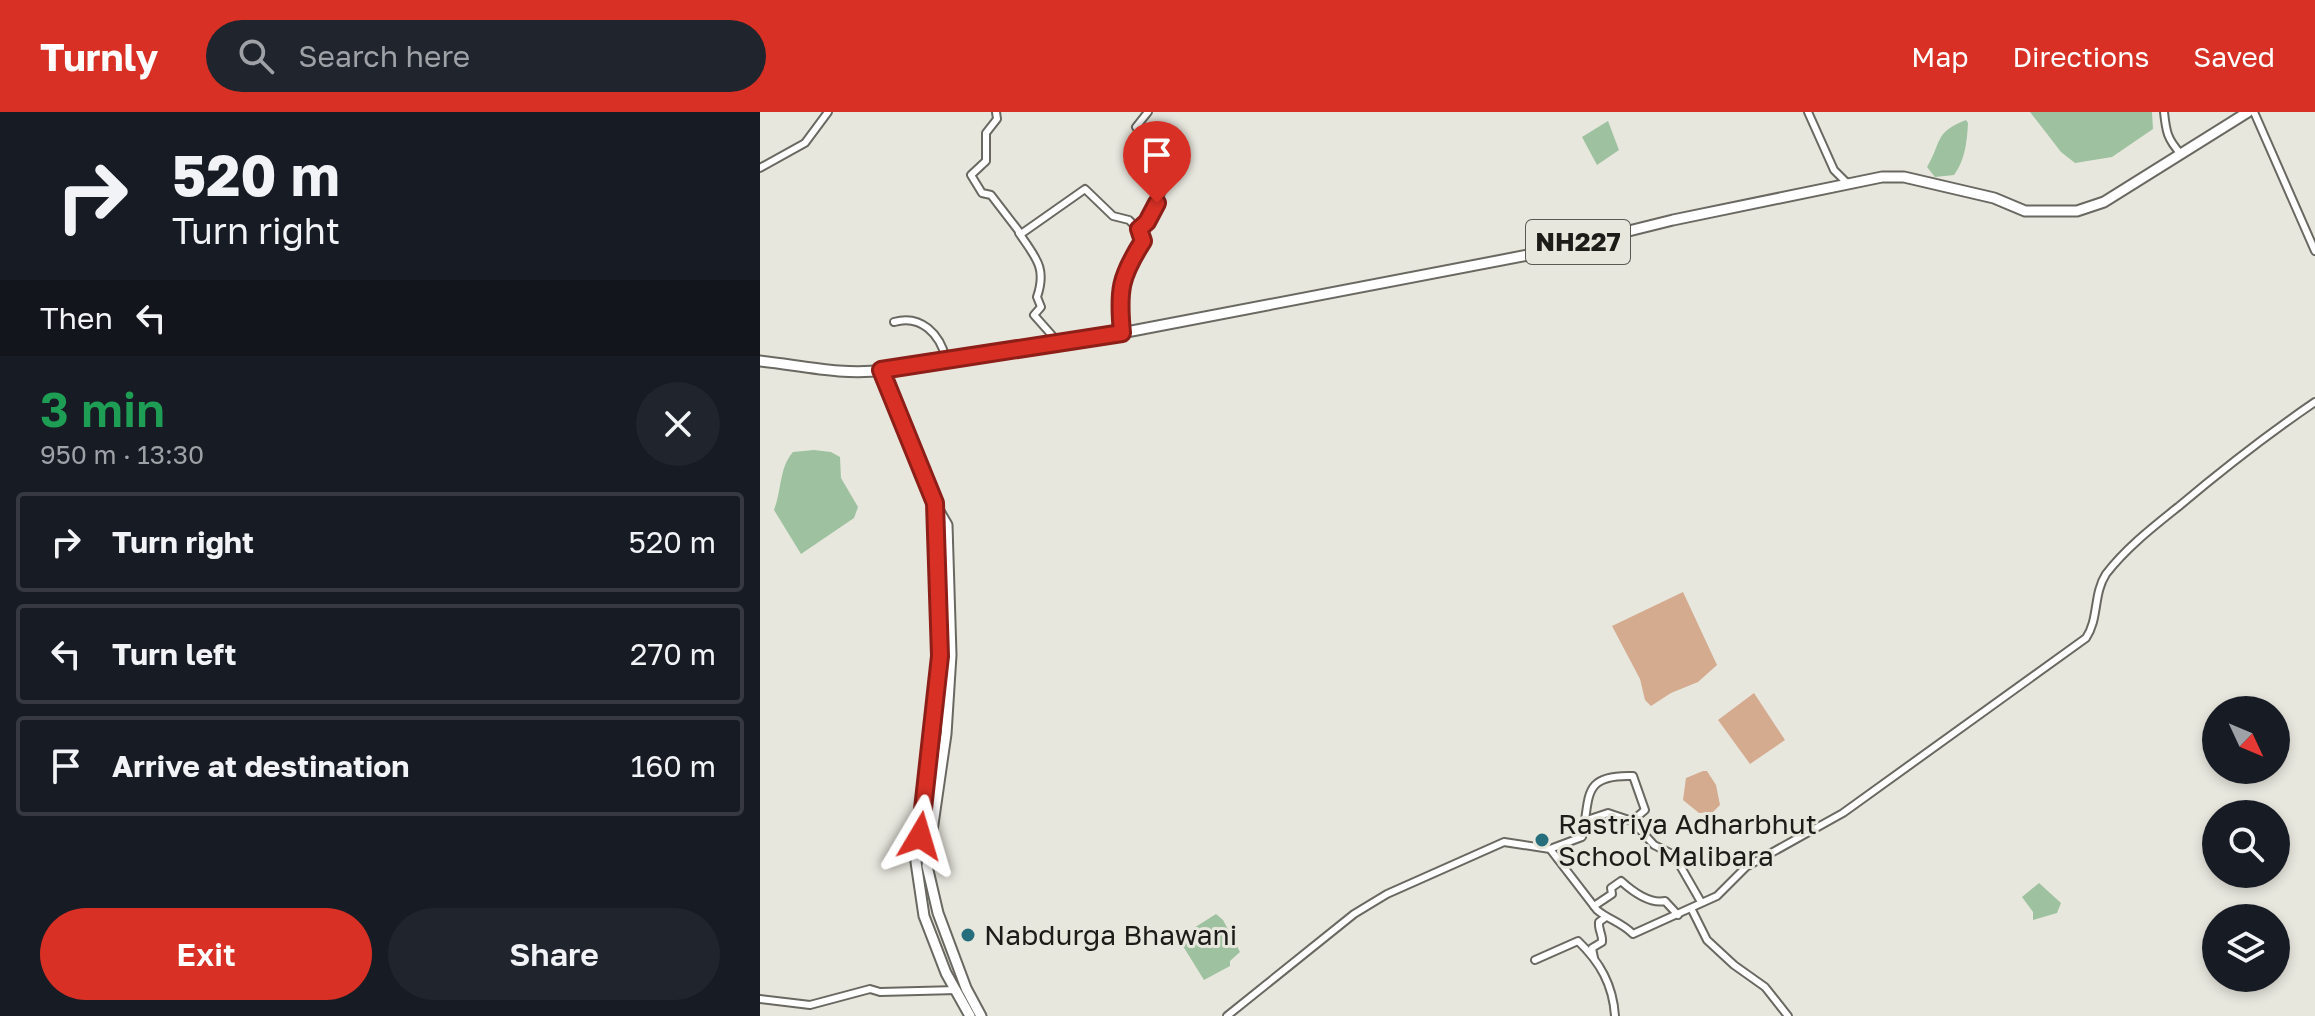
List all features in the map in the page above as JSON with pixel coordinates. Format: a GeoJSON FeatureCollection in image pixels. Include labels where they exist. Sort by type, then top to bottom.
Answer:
{"type":"FeatureCollection","features":[{"type":"Feature","properties":{"kind":"highway","name":"NH227"},"geometry":{"type":"LineString","coordinates":[[760,361],[842,370],[881,370],[1122,333],[1544,252],[1673,220],[1882,177],[1904,177],[1994,198],[2025,211],[2068,212],[2104,202],[2248,112]]}},
{"type":"Feature","properties":{"kind":"highway"},"geometry":{"type":"LineString","coordinates":[[881,370],[935,503],[947,525],[952,610],[946,734],[916,862],[918,889],[924,916],[946,973],[981,1016]]}},
{"type":"Feature","properties":{"kind":"highway"},"geometry":{"type":"LineString","coordinates":[[928,810],[940,656],[935,503]]}},
{"type":"Feature","properties":{"kind":"highway"},"geometry":{"type":"LineString","coordinates":[[940,609],[952,610]]}},
{"type":"Feature","properties":{"kind":"highway"},"geometry":{"type":"LineString","coordinates":[[961,989],[970,1016]]}},
{"type":"Feature","properties":{"kind":"street"},"geometry":{"type":"LineString","coordinates":[[760,168],[805,143],[828,112]]}},
{"type":"Feature","properties":{"kind":"street"},"geometry":{"type":"LineString","coordinates":[[996,112],[997,119],[986,133],[986,161],[971,175],[982,193],[991,195],[1042,267],[1042,290],[1037,297],[1041,307],[1034,315],[1057,341]]}},
{"type":"Feature","properties":{"kind":"street"},"geometry":{"type":"LineString","coordinates":[[1139,229],[1147,222],[1162,191],[1152,178],[1162,165],[1136,127],[1148,112]]}},
{"type":"Feature","properties":{"kind":"street"},"geometry":{"type":"LineString","coordinates":[[1808,112],[1834,170],[1848,184]]}},
{"type":"Feature","properties":{"kind":"street"},"geometry":{"type":"LineString","coordinates":[[2164,112],[2164,129],[2169,141],[2181,154]]}},
{"type":"Feature","properties":{"kind":"street"},"geometry":{"type":"LineString","coordinates":[[2254,112],[2315,251]]}},
{"type":"Feature","properties":{"kind":"street"},"geometry":{"type":"LineString","coordinates":[[1019,233],[1036,225],[1052,210],[1085,189],[1113,216],[1129,220],[1139,229],[1143,241],[1129,260],[1122,284],[1122,333]]}},
{"type":"Feature","properties":{"kind":"street"},"geometry":{"type":"LineString","coordinates":[[894,322],[919,322],[934,331],[946,359]]}},
{"type":"Feature","properties":{"kind":"street"},"geometry":{"type":"LineString","coordinates":[[1550,849],[1594,906],[1606,917],[1621,922],[1633,934],[1692,910],[1701,902],[1717,896],[1746,867],[1843,813],[2086,638],[2092,628],[2098,592],[2105,576],[2133,545],[2207,483],[2315,402]]}},
{"type":"Feature","properties":{"kind":"street"},"geometry":{"type":"LineString","coordinates":[[1227,1016],[1354,914],[1387,894],[1504,842],[1550,849],[1582,837],[1587,796],[1603,777],[1633,776],[1645,810],[1632,821]]}},
{"type":"Feature","properties":{"kind":"street"},"geometry":{"type":"LineString","coordinates":[[1584,821],[1608,813],[1632,821],[1654,845],[1674,855],[1701,902]]}},
{"type":"Feature","properties":{"kind":"street"},"geometry":{"type":"LineString","coordinates":[[1594,906],[1612,894],[1611,888],[1621,881],[1635,893],[1657,902],[1665,901],[1678,915]]}},
{"type":"Feature","properties":{"kind":"street"},"geometry":{"type":"LineString","coordinates":[[1692,910],[1707,940],[1734,965],[1765,987],[1788,1016]]}},
{"type":"Feature","properties":{"kind":"street"},"geometry":{"type":"LineString","coordinates":[[1595,962],[1592,948],[1602,942],[1599,922],[1606,917]]}},
{"type":"Feature","properties":{"kind":"street"},"geometry":{"type":"LineString","coordinates":[[1535,960],[1578,941],[1604,972],[1611,986],[1615,1016]]}},
{"type":"Feature","properties":{"kind":"street"},"geometry":{"type":"LineString","coordinates":[[762,1002],[810,1005],[870,989],[880,992],[961,989]]}},
{"type":"Feature","properties":{"kind":"street"},"geometry":{"type":"LineString","coordinates":[[810,1005],[814,1016]]}},
{"type":"Feature","properties":{"kind":"shaded area"},"geometry":{"type":"Polygon","coordinates":[[[2030,112],[2152,112],[2153,129],[2112,157],[2075,163],[2061,152],[2030,112]]]}},
{"type":"Feature","properties":{"kind":"shaded area"},"geometry":{"type":"Polygon","coordinates":[[[1966,120],[1966,144],[1958,169],[1954,175],[1935,177],[1927,167],[1940,139],[1949,129],[1966,120]]]}},
{"type":"Feature","properties":{"kind":"shaded area"},"geometry":{"type":"Polygon","coordinates":[[[1608,121],[1619,150],[1597,165],[1582,137],[1608,121]]]}},
{"type":"Feature","properties":{"kind":"shaded area"},"geometry":{"type":"Polygon","coordinates":[[[793,452],[831,452],[840,457],[841,478],[858,507],[854,518],[801,554],[774,510],[788,458],[793,452]]]}},
{"type":"Feature","properties":{"kind":"shaded area"},"geometry":{"type":"Polygon","coordinates":[[[1683,592],[1717,665],[1698,682],[1671,693],[1651,706],[1645,700],[1640,679],[1612,626],[1683,592]]]}},
{"type":"Feature","properties":{"kind":"shaded area"},"geometry":{"type":"Polygon","coordinates":[[[1754,693],[1785,740],[1750,764],[1718,720],[1754,693]]]}},
{"type":"Feature","properties":{"kind":"shaded area"},"geometry":{"type":"Polygon","coordinates":[[[1707,771],[1716,785],[1720,805],[1713,812],[1699,813],[1683,800],[1686,778],[1707,771]]]}},
{"type":"Feature","properties":{"kind":"shaded area"},"geometry":{"type":"Polygon","coordinates":[[[2039,883],[2061,903],[2057,913],[2033,920],[2033,912],[2022,897],[2039,883]]]}},
{"type":"Feature","properties":{"kind":"shaded area"},"geometry":{"type":"Polygon","coordinates":[[[1216,914],[1223,920],[1240,952],[1230,961],[1230,966],[1204,980],[1178,938],[1216,914]]]}},
{"type":"Feature","properties":{"kind":"place","name":"Rastriya Adharbhut School Malibara"},"geometry":{"type":"Point","coordinates":[1542,840]}},
{"type":"Feature","properties":{"kind":"place","name":"Nabdurga Bhawani"},"geometry":{"type":"Point","coordinates":[968,935]}},
{"type":"Feature","properties":{"kind":"route"},"geometry":{"type":"LineString","coordinates":[[920,836],[940,656],[935,503],[881,370],[1122,333],[1120,307],[1125,271],[1143,241],[1139,229],[1147,222],[1157,203]]}}]}
